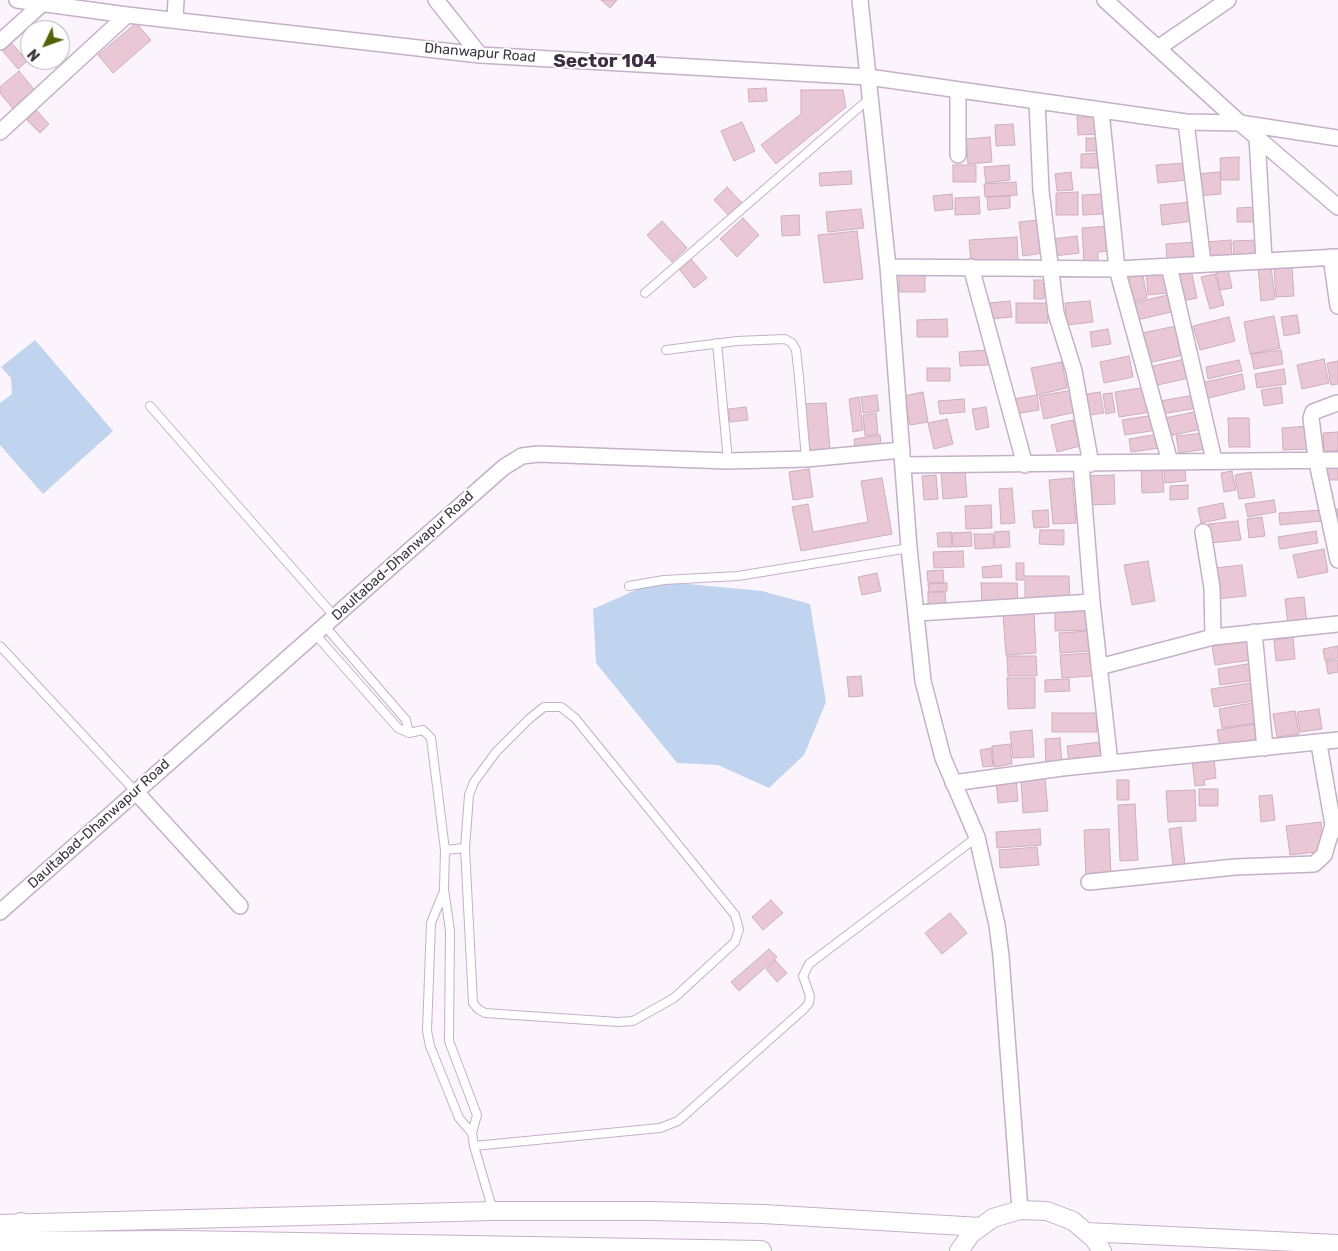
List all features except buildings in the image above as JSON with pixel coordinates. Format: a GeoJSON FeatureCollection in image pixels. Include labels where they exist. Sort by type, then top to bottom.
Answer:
{"type":"FeatureCollection","features":[{"type":"Feature","properties":{"kind":"main road"},"geometry":{"type":"LineString","coordinates":[[6,1242],[21,1223]]}},
{"type":"Feature","properties":{"kind":"main road"},"geometry":{"type":"LineString","coordinates":[[6,1242],[139,1241],[761,1251]]}},
{"type":"Feature","properties":{"kind":"street","name":"Dhanwapur Road"},"geometry":{"type":"LineString","coordinates":[[17,0],[82,4],[127,15],[175,18],[480,55],[868,77],[1186,122],[1240,123],[1338,138]]}},
{"type":"Feature","properties":{"kind":"street"},"geometry":{"type":"LineString","coordinates":[[175,18],[176,0]]}},
{"type":"Feature","properties":{"kind":"street"},"geometry":{"type":"LineString","coordinates":[[436,0],[480,55]]}},
{"type":"Feature","properties":{"kind":"street"},"geometry":{"type":"LineString","coordinates":[[860,0],[888,267],[909,548],[923,681],[943,758],[977,837],[997,925],[1002,956],[1020,1210]]}},
{"type":"Feature","properties":{"kind":"street"},"geometry":{"type":"LineString","coordinates":[[1105,0],[1240,123],[1338,208]]}},
{"type":"Feature","properties":{"kind":"street"},"geometry":{"type":"LineString","coordinates":[[1158,48],[1228,0]]}},
{"type":"Feature","properties":{"kind":"street"},"geometry":{"type":"LineString","coordinates":[[0,42],[44,2]]}},
{"type":"Feature","properties":{"kind":"street"},"geometry":{"type":"LineString","coordinates":[[0,132],[127,15]]}},
{"type":"Feature","properties":{"kind":"street"},"geometry":{"type":"LineString","coordinates":[[958,90],[958,155]]}},
{"type":"Feature","properties":{"kind":"street"},"geometry":{"type":"LineString","coordinates":[[1037,101],[1041,191],[1056,313],[1075,376],[1086,464],[1092,602],[1110,763]]}},
{"type":"Feature","properties":{"kind":"street"},"geometry":{"type":"LineString","coordinates":[[1102,110],[1117,269],[1170,462]]}},
{"type":"Feature","properties":{"kind":"street"},"geometry":{"type":"LineString","coordinates":[[1186,122],[1203,263]]}},
{"type":"Feature","properties":{"kind":"street"},"geometry":{"type":"LineString","coordinates":[[1256,137],[1264,260]]}},
{"type":"Feature","properties":{"kind":"street"},"geometry":{"type":"LineString","coordinates":[[888,267],[1117,269],[1335,257],[1338,306]]}},
{"type":"Feature","properties":{"kind":"street"},"geometry":{"type":"LineString","coordinates":[[1169,266],[1214,460]]}},
{"type":"Feature","properties":{"kind":"street"},"geometry":{"type":"LineString","coordinates":[[971,267],[1025,465]]}},
{"type":"Feature","properties":{"kind":"street"},"geometry":{"type":"LineString","coordinates":[[1336,403],[1313,412],[1311,415],[1316,458],[1338,560]]}},
{"type":"Feature","properties":{"kind":"street","name":"Daultabad-Dhanwapur Road"},"geometry":{"type":"LineString","coordinates":[[0,912],[135,790],[504,467],[522,456],[538,454],[728,461],[806,459],[902,450]]}},
{"type":"Feature","properties":{"kind":"street"},"geometry":{"type":"LineString","coordinates":[[904,465],[1086,464],[1316,458],[1338,460]]}},
{"type":"Feature","properties":{"kind":"street"},"geometry":{"type":"LineString","coordinates":[[1203,532],[1212,588],[1213,637]]}},
{"type":"Feature","properties":{"kind":"street"},"geometry":{"type":"LineString","coordinates":[[916,613],[1092,602]]}},
{"type":"Feature","properties":{"kind":"street"},"geometry":{"type":"LineString","coordinates":[[1099,667],[1213,637],[1338,624]]}},
{"type":"Feature","properties":{"kind":"street"},"geometry":{"type":"LineString","coordinates":[[1254,632],[1265,748]]}},
{"type":"Feature","properties":{"kind":"street"},"geometry":{"type":"LineString","coordinates":[[952,782],[1110,763],[1319,744],[1338,740]]}},
{"type":"Feature","properties":{"kind":"street"},"geometry":{"type":"LineString","coordinates":[[1089,882],[1235,868],[1314,864],[1324,855],[1335,827],[1319,744]]}},
{"type":"Feature","properties":{"kind":"street"},"geometry":{"type":"LineString","coordinates":[[135,790],[240,906]]}},
{"type":"Feature","properties":{"kind":"street"},"geometry":{"type":"LineString","coordinates":[[959,1251],[971,1234],[993,1218],[1020,1210],[1047,1211],[1073,1221],[1094,1239],[1102,1251]]}},
{"type":"Feature","properties":{"kind":"street"},"geometry":{"type":"LineString","coordinates":[[0,1224],[493,1211],[652,1211],[764,1214],[980,1228]]}},
{"type":"Feature","properties":{"kind":"street"},"geometry":{"type":"LineString","coordinates":[[1086,1232],[1338,1244]]}},
{"type":"Feature","properties":{"kind":"lane"},"geometry":{"type":"LineString","coordinates":[[645,293],[870,98]]}},
{"type":"Feature","properties":{"kind":"lane"},"geometry":{"type":"LineString","coordinates":[[666,350],[717,343],[785,339],[792,343],[796,350],[806,459]]}},
{"type":"Feature","properties":{"kind":"lane"},"geometry":{"type":"LineString","coordinates":[[717,343],[728,461]]}},
{"type":"Feature","properties":{"kind":"lane"},"geometry":{"type":"LineString","coordinates":[[150,406],[325,625],[406,720],[409,733]]}},
{"type":"Feature","properties":{"kind":"lane"},"geometry":{"type":"LineString","coordinates":[[629,586],[664,580],[738,576],[909,548]]}},
{"type":"Feature","properties":{"kind":"lane"},"geometry":{"type":"LineString","coordinates":[[325,625],[398,728],[409,733],[423,730],[431,738],[445,850],[444,889],[450,931],[449,1041],[477,1114],[472,1133],[474,1146],[493,1211]]}},
{"type":"Feature","properties":{"kind":"lane"},"geometry":{"type":"LineString","coordinates":[[0,646],[135,790]]}},
{"type":"Feature","properties":{"kind":"lane"},"geometry":{"type":"LineString","coordinates":[[544,707],[561,707],[575,718],[735,915],[739,929],[735,942],[674,998],[646,1015],[633,1020],[618,1022],[485,1013],[473,1003],[465,848],[467,813],[474,782],[496,752],[529,718],[544,707]]}},
{"type":"Feature","properties":{"kind":"lane"},"geometry":{"type":"LineString","coordinates":[[474,1146],[660,1128],[678,1121],[804,1009],[809,1003],[810,996],[803,976],[809,964],[977,837]]}},
{"type":"Feature","properties":{"kind":"lane"},"geometry":{"type":"LineString","coordinates":[[445,850],[465,848]]}},
{"type":"Feature","properties":{"kind":"lane"},"geometry":{"type":"LineString","coordinates":[[444,889],[431,924],[427,1031],[430,1046],[459,1118],[472,1133]]}},
{"type":"Feature","properties":{"kind":"water"},"geometry":{"type":"Polygon","coordinates":[[[35,340],[113,431],[43,494],[0,445],[0,403],[12,394],[11,378],[1,367],[35,340]]]}},
{"type":"Feature","properties":{"kind":"water"},"geometry":{"type":"Polygon","coordinates":[[[656,581],[762,591],[810,604],[826,702],[804,755],[769,788],[718,765],[677,763],[596,663],[593,609],[656,581]]]}},
{"type":"Feature","properties":{"kind":"district","name":"Sector 104"},"geometry":{"type":"Point","coordinates":[605,62]}}]}
